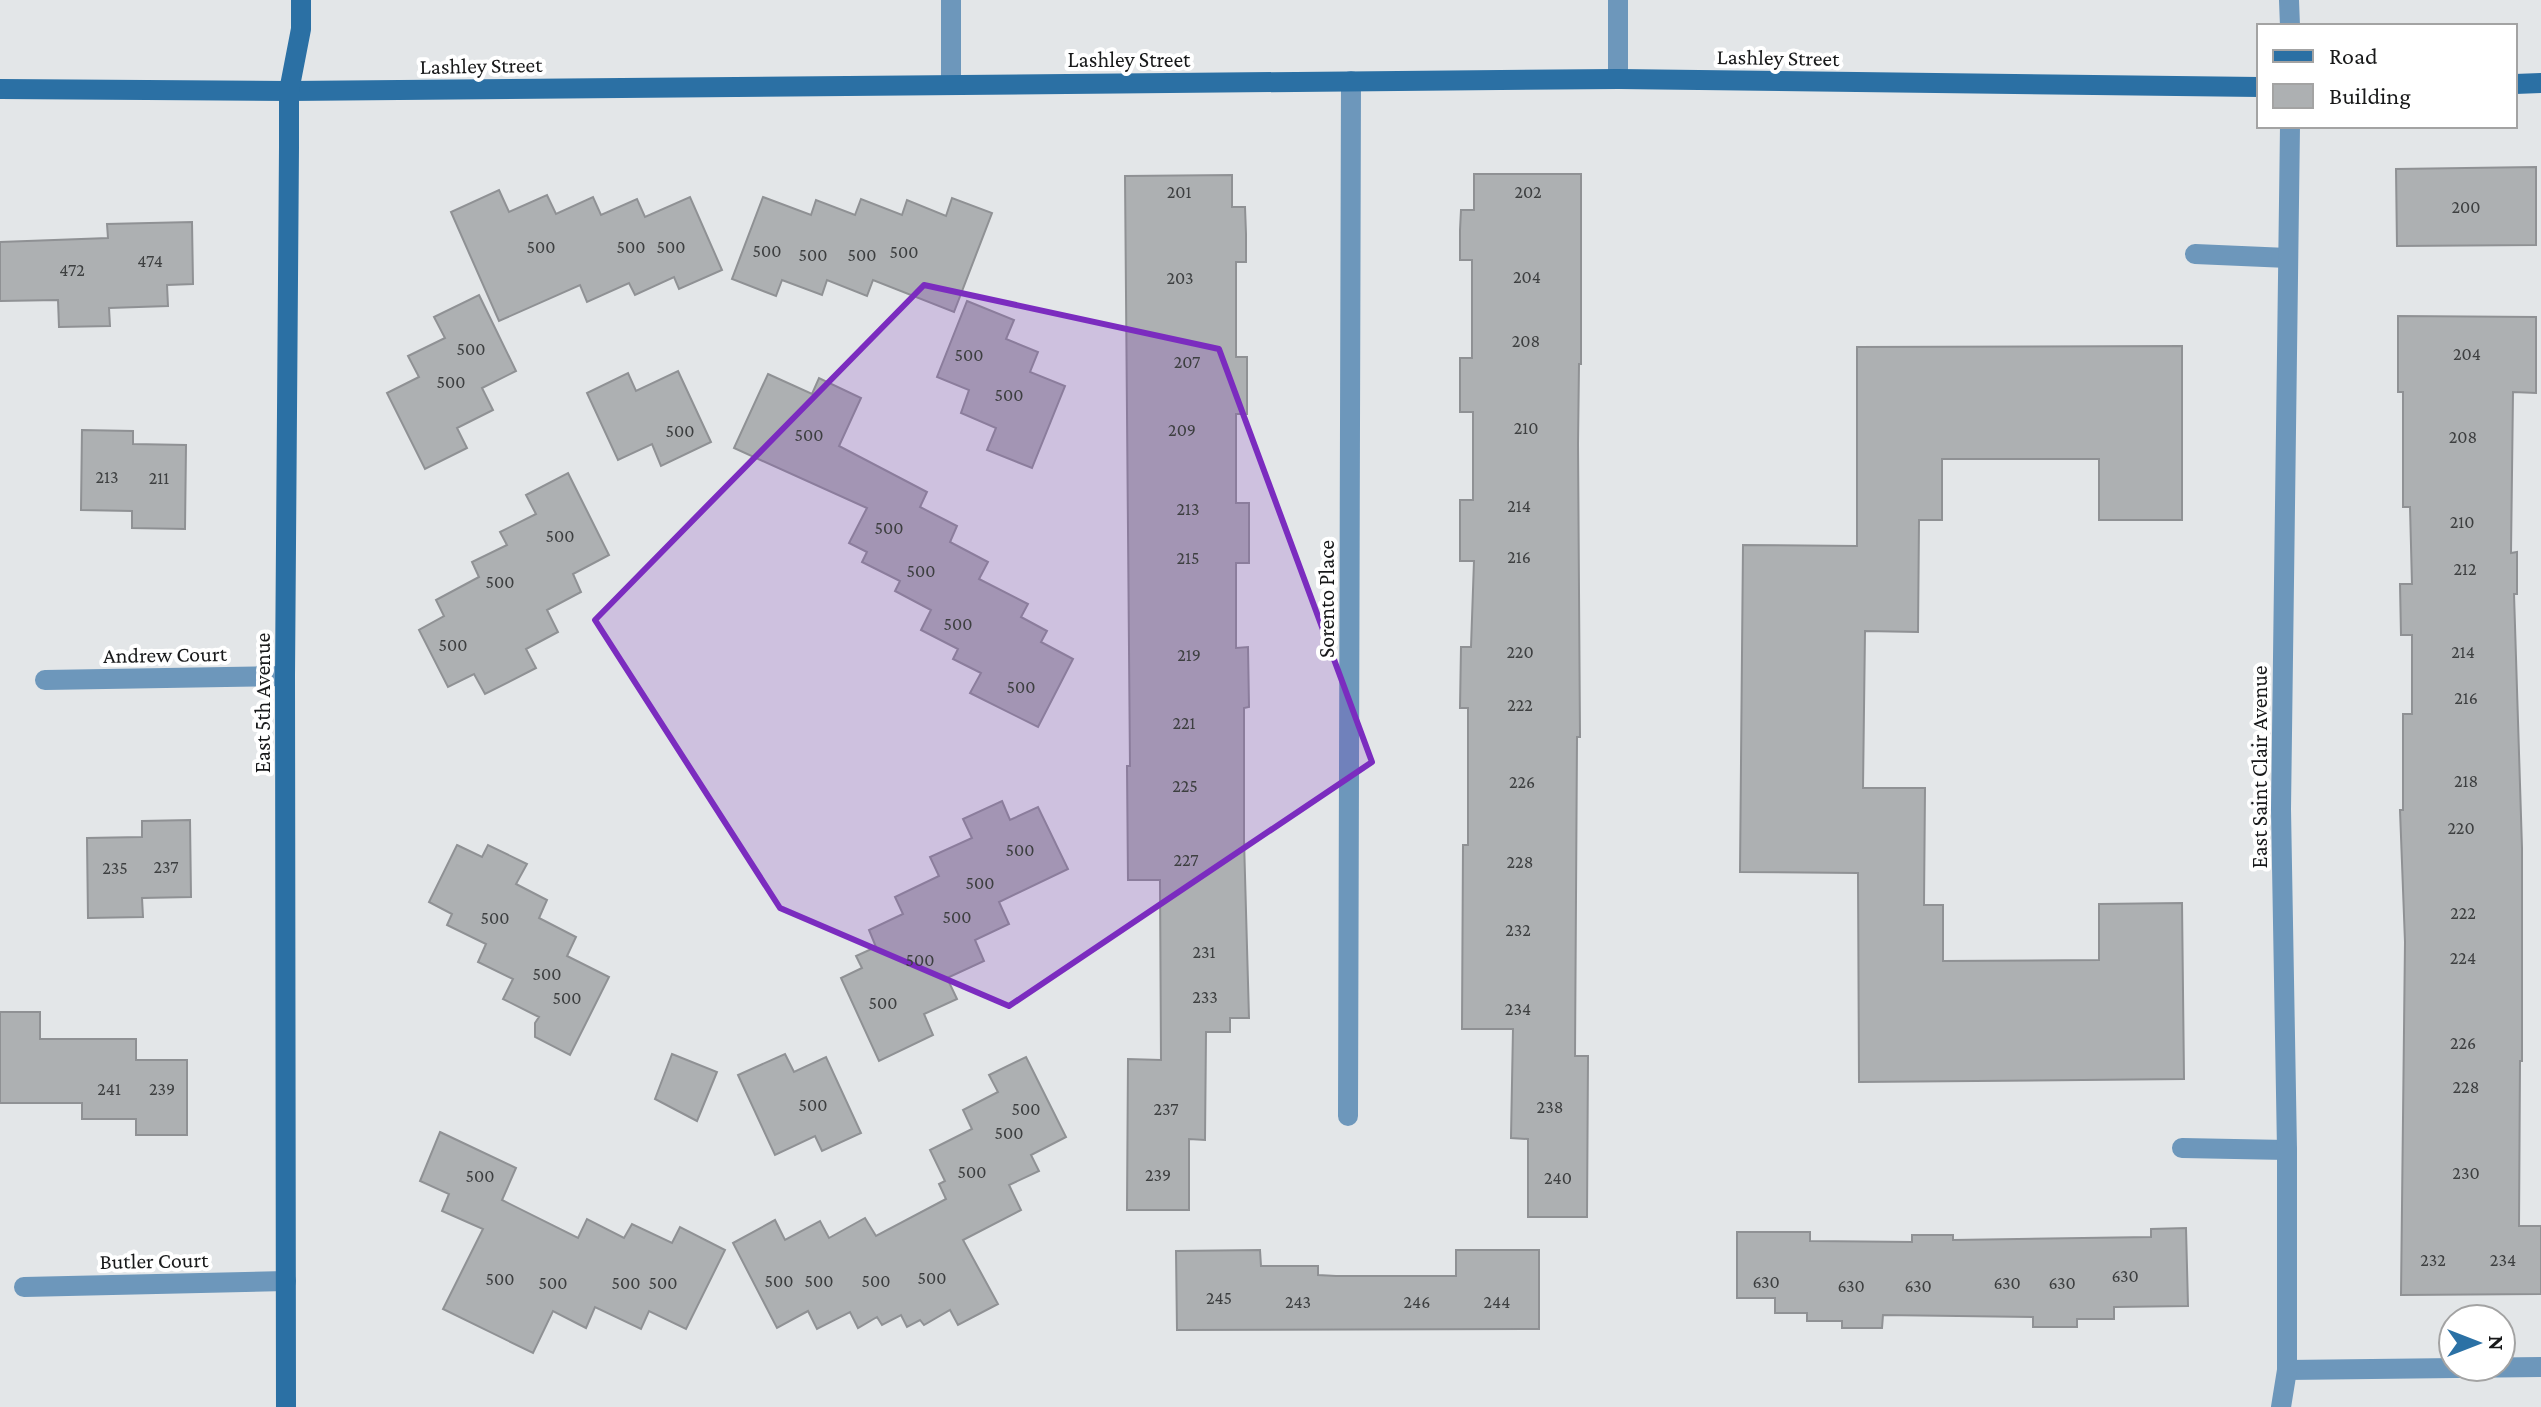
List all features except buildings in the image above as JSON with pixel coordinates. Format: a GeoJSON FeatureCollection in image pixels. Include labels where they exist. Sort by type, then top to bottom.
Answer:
{"type":"FeatureCollection","features":[{"type":"Feature","properties":{"kind":"main road","name":"East 5th Avenue"},"geometry":{"type":"LineString","coordinates":[[286,1407],[285,676],[289,91],[301,29],[301,0]]}},
{"type":"Feature","properties":{"kind":"main road","name":"Lashley Street"},"geometry":{"type":"LineString","coordinates":[[0,89],[289,91],[1618,79],[2257,87]]}},
{"type":"Feature","properties":{"kind":"main road"},"geometry":{"type":"LineString","coordinates":[[2517,84],[2541,83]]}},
{"type":"Feature","properties":{"kind":"street"},"geometry":{"type":"LineString","coordinates":[[951,0],[951,84]]}},
{"type":"Feature","properties":{"kind":"street"},"geometry":{"type":"LineString","coordinates":[[1618,0],[1618,79]]}},
{"type":"Feature","properties":{"kind":"street"},"geometry":{"type":"LineString","coordinates":[[2289,0],[2290,24]]}},
{"type":"Feature","properties":{"kind":"street","name":"Sorento Place"},"geometry":{"type":"LineString","coordinates":[[1348,1116],[1351,81]]}},
{"type":"Feature","properties":{"kind":"street","name":"East Saint Clair Avenue"},"geometry":{"type":"LineString","coordinates":[[2281,1407],[2287,1370],[2281,809],[2290,128]]}},
{"type":"Feature","properties":{"kind":"street"},"geometry":{"type":"LineString","coordinates":[[2195,254],[2288,258]]}},
{"type":"Feature","properties":{"kind":"street","name":"Andrew Court"},"geometry":{"type":"LineString","coordinates":[[45,680],[285,676]]}},
{"type":"Feature","properties":{"kind":"street"},"geometry":{"type":"LineString","coordinates":[[2182,1148],[2287,1150]]}},
{"type":"Feature","properties":{"kind":"street","name":"Butler Court"},"geometry":{"type":"LineString","coordinates":[[24,1287],[286,1281]]}},
{"type":"Feature","properties":{"kind":"street"},"geometry":{"type":"LineString","coordinates":[[2287,1370],[2541,1367]]}},
{"type":"Feature","properties":{"kind":"highlighted area"},"geometry":{"type":"Polygon","coordinates":[[[924,285],[1219,349],[1372,762],[1009,1006],[780,908],[595,620],[924,285]]]}}]}
